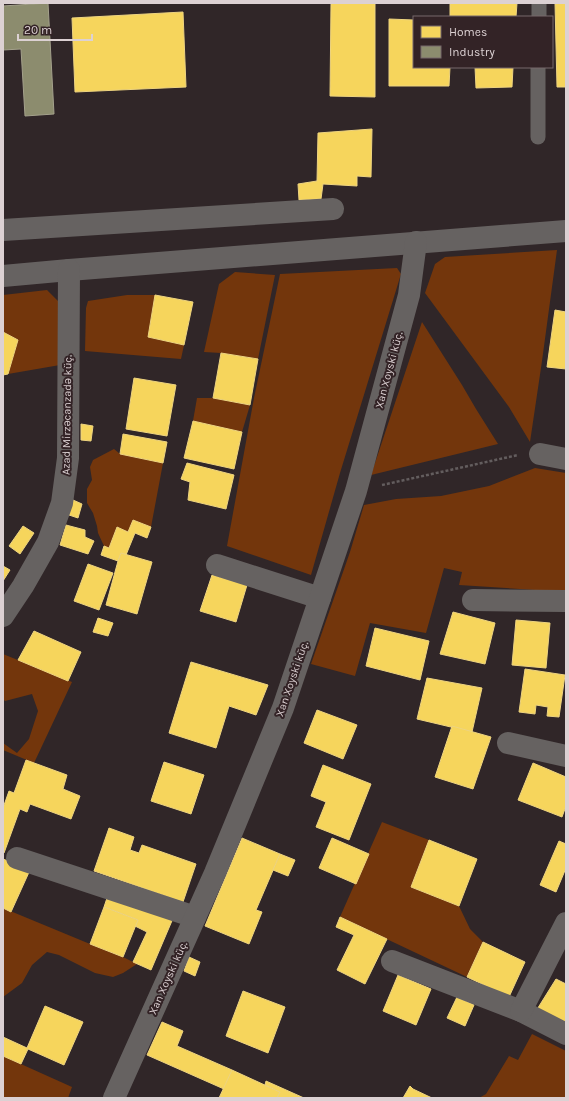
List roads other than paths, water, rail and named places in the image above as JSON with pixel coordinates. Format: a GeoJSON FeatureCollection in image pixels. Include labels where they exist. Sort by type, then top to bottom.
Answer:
{"type":"FeatureCollection","features":[{"type":"Feature","properties":{"kind":"street"},"geometry":{"type":"LineString","coordinates":[[3,230],[333,209]]}},
{"type":"Feature","properties":{"kind":"street"},"geometry":{"type":"LineString","coordinates":[[3,276],[566,231]]}},
{"type":"Feature","properties":{"kind":"street","name":"Xan Xoyski küç."},"geometry":{"type":"LineString","coordinates":[[114,1098],[215,873],[283,708],[356,491],[409,295],[416,242]]}},
{"type":"Feature","properties":{"kind":"street","name":"Azad Mirzəcanzadə küç."},"geometry":{"type":"LineString","coordinates":[[3,616],[23,586],[48,542],[62,503],[68,458],[69,270]]}},
{"type":"Feature","properties":{"kind":"street"},"geometry":{"type":"LineString","coordinates":[[540,454],[566,459]]}},
{"type":"Feature","properties":{"kind":"street"},"geometry":{"type":"LineString","coordinates":[[217,564],[320,598]]}},
{"type":"Feature","properties":{"kind":"street"},"geometry":{"type":"LineString","coordinates":[[473,600],[566,601]]}},
{"type":"Feature","properties":{"kind":"street"},"geometry":{"type":"LineString","coordinates":[[508,743],[566,756]]}},
{"type":"Feature","properties":{"kind":"street"},"geometry":{"type":"LineString","coordinates":[[17,858],[195,917]]}},
{"type":"Feature","properties":{"kind":"street"},"geometry":{"type":"LineString","coordinates":[[521,1011],[566,922]]}},
{"type":"Feature","properties":{"kind":"street"},"geometry":{"type":"LineString","coordinates":[[392,961],[521,1011],[566,1034]]}},
{"type":"Feature","properties":{"kind":"lane"},"geometry":{"type":"LineString","coordinates":[[539,3],[539,16]]}},
{"type":"Feature","properties":{"kind":"lane"},"geometry":{"type":"LineString","coordinates":[[538,68],[538,137]]}}]}
